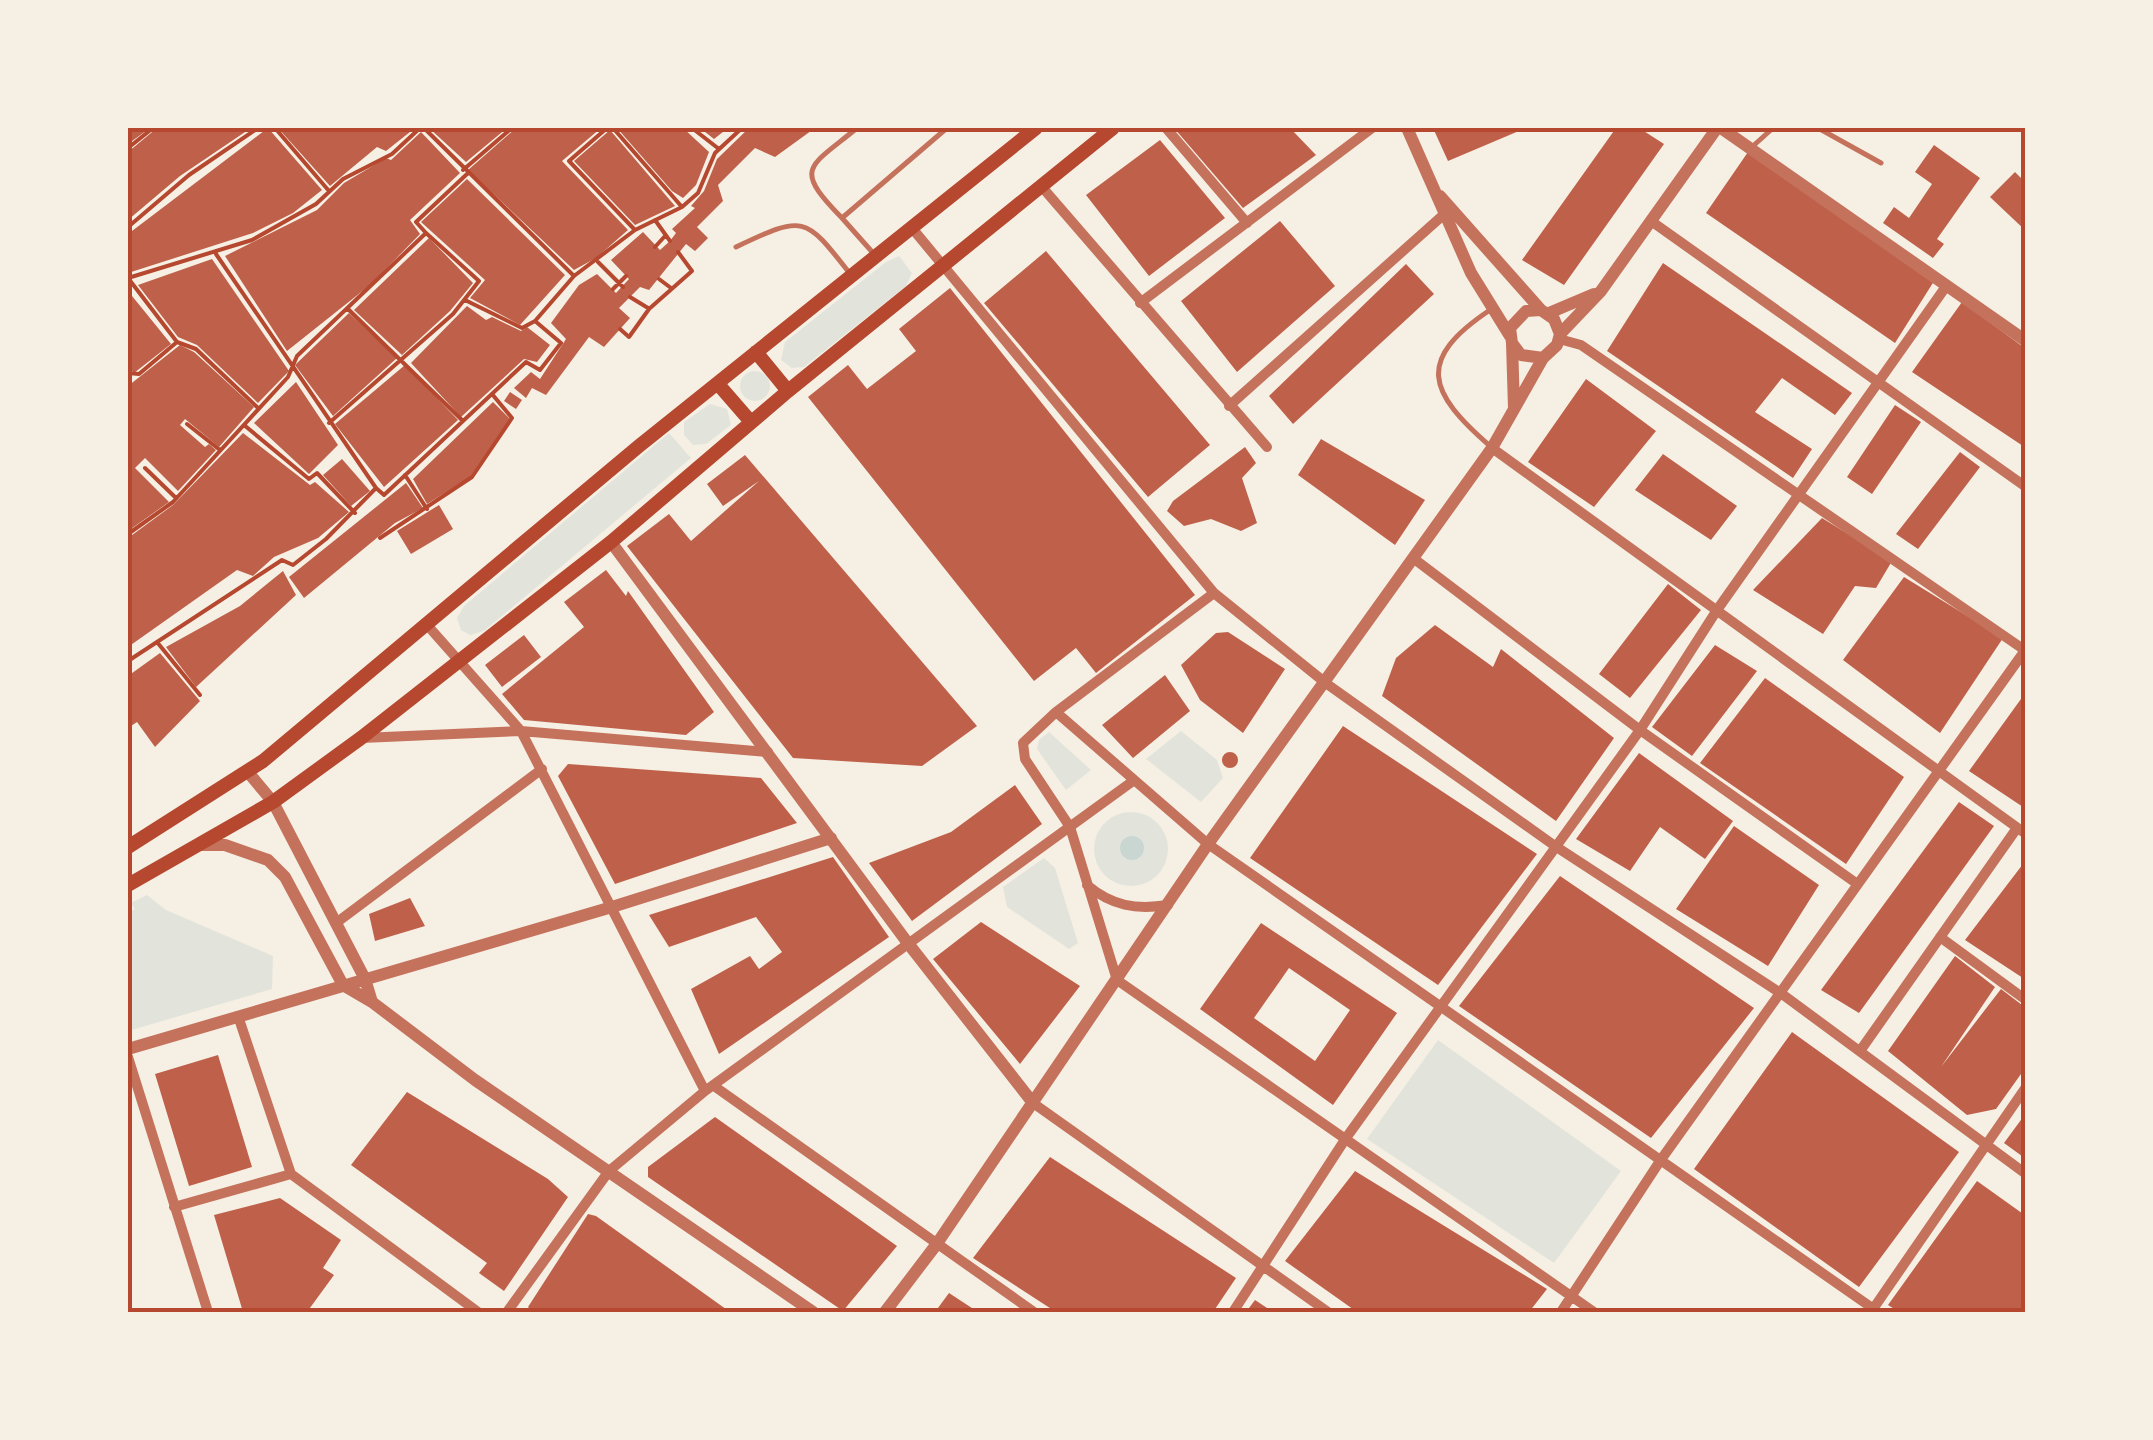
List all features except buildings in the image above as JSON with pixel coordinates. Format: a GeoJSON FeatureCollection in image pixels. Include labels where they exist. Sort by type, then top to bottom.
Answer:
{"type":"FeatureCollection","features":[{"type":"Feature","properties":{"kind":"main road"},"geometry":{"type":"LineString","coordinates":[[128,847],[247,772],[756,352],[1036,128]]}},
{"type":"Feature","properties":{"kind":"main road"},"geometry":{"type":"LineString","coordinates":[[128,885],[273,802],[460,662],[611,542],[788,390],[1114,128]]}},
{"type":"Feature","properties":{"kind":"main road"},"geometry":{"type":"LineString","coordinates":[[756,352],[788,390]]}},
{"type":"Feature","properties":{"kind":"main road"},"geometry":{"type":"LineString","coordinates":[[718,384],[750,422]]}},
{"type":"Feature","properties":{"kind":"street"},"geometry":{"type":"LineString","coordinates":[[1166,128],[1247,223]]}},
{"type":"Feature","properties":{"kind":"street"},"geometry":{"type":"LineString","coordinates":[[1140,304],[1372,128]]}},
{"type":"Feature","properties":{"kind":"street"},"geometry":{"type":"LineString","coordinates":[[1407,128],[1492,308],[1521,355],[1543,358]]}},
{"type":"Feature","properties":{"kind":"street"},"geometry":{"type":"LineString","coordinates":[[885,1312],[936,1245],[1208,844],[1327,684],[1492,448],[1543,358],[1554,350],[1560,336],[1600,291],[1719,128],[2026,341]]}},
{"type":"Feature","properties":{"kind":"street"},"geometry":{"type":"LineString","coordinates":[[1042,186],[1267,448]]}},
{"type":"Feature","properties":{"kind":"street"},"geometry":{"type":"LineString","coordinates":[[1447,211],[1545,312],[1560,336],[1581,345],[2025,650],[1660,1161],[1561,1312]]}},
{"type":"Feature","properties":{"kind":"street"},"geometry":{"type":"LineString","coordinates":[[1229,406],[1447,211]]}},
{"type":"Feature","properties":{"kind":"street"},"geometry":{"type":"LineString","coordinates":[[1651,221],[2026,487]]}},
{"type":"Feature","properties":{"kind":"street"},"geometry":{"type":"LineString","coordinates":[[912,228],[1214,593],[1327,684],[1555,846],[1782,994],[2026,1174]]}},
{"type":"Feature","properties":{"kind":"street"},"geometry":{"type":"LineString","coordinates":[[1232,1312],[1346,1138],[1640,730],[1717,610],[1947,284]]}},
{"type":"Feature","properties":{"kind":"street"},"geometry":{"type":"LineString","coordinates":[[1514,410],[1511,340],[1519,315],[1545,312],[1600,291]]}},
{"type":"Feature","properties":{"kind":"street"},"geometry":{"type":"LineString","coordinates":[[1492,448],[2021,831],[1940,936],[1860,1051]]}},
{"type":"Feature","properties":{"kind":"street"},"geometry":{"type":"LineString","coordinates":[[611,542],[907,942],[1033,1102],[1328,1312]]}},
{"type":"Feature","properties":{"kind":"street"},"geometry":{"type":"LineString","coordinates":[[1413,558],[1640,730],[1856,883]]}},
{"type":"Feature","properties":{"kind":"street"},"geometry":{"type":"LineString","coordinates":[[1214,593],[1026,736],[1023,751],[1070,827],[1117,980],[1594,1312]]}},
{"type":"Feature","properties":{"kind":"street"},"geometry":{"type":"LineString","coordinates":[[428,626],[520,730],[710,1088],[1034,1312]]}},
{"type":"Feature","properties":{"kind":"street"},"geometry":{"type":"LineString","coordinates":[[1056,712],[1208,844],[1873,1311],[2026,1087]]}},
{"type":"Feature","properties":{"kind":"street"},"geometry":{"type":"LineString","coordinates":[[361,738],[520,730],[768,752]]}},
{"type":"Feature","properties":{"kind":"street"},"geometry":{"type":"LineString","coordinates":[[336,924],[542,769]]}},
{"type":"Feature","properties":{"kind":"street"},"geometry":{"type":"LineString","coordinates":[[247,772],[273,802],[365,979],[372,1002]]}},
{"type":"Feature","properties":{"kind":"street"},"geometry":{"type":"LineString","coordinates":[[506,1312],[609,1171],[710,1088],[1133,781]]}},
{"type":"Feature","properties":{"kind":"street"},"geometry":{"type":"LineString","coordinates":[[128,1049],[612,908],[831,838]]}},
{"type":"Feature","properties":{"kind":"street"},"geometry":{"type":"LineString","coordinates":[[198,845],[238,848],[268,860],[285,877],[342,985],[372,1002],[474,1080],[813,1312]]}},
{"type":"Feature","properties":{"kind":"street"},"geometry":{"type":"LineString","coordinates":[[1086,885],[1115,904],[1132,908],[1168,904]]}},
{"type":"Feature","properties":{"kind":"street"},"geometry":{"type":"LineString","coordinates":[[1940,936],[2026,1000]]}},
{"type":"Feature","properties":{"kind":"street"},"geometry":{"type":"LineString","coordinates":[[238,1016],[291,1174],[478,1312]]}},
{"type":"Feature","properties":{"kind":"street"},"geometry":{"type":"LineString","coordinates":[[128,1057],[208,1312]]}},
{"type":"Feature","properties":{"kind":"street"},"geometry":{"type":"LineString","coordinates":[[174,1206],[291,1174]]}},
{"type":"Feature","properties":{"kind":"lane"},"geometry":{"type":"LineString","coordinates":[[857,128],[814,164],[810,177],[814,189],[876,256]]}},
{"type":"Feature","properties":{"kind":"lane"},"geometry":{"type":"LineString","coordinates":[[842,218],[947,128]]}},
{"type":"Feature","properties":{"kind":"lane"},"geometry":{"type":"LineString","coordinates":[[1751,148],[1773,128]]}},
{"type":"Feature","properties":{"kind":"lane"},"geometry":{"type":"LineString","coordinates":[[1818,128],[1880,164]]}},
{"type":"Feature","properties":{"kind":"lane"},"geometry":{"type":"LineString","coordinates":[[736,247],[782,225],[800,224],[818,233],[851,275]]}},
{"type":"Feature","properties":{"kind":"lane"},"geometry":{"type":"LineString","coordinates":[[1492,308],[1454,334],[1445,348],[1439,376],[1442,396],[1452,413],[1492,448]]}},
{"type":"Feature","properties":{"kind":"path"},"geometry":{"type":"LineString","coordinates":[[128,148],[152,128]]}},
{"type":"Feature","properties":{"kind":"path"},"geometry":{"type":"LineString","coordinates":[[128,227],[189,175],[258,128]]}},
{"type":"Feature","properties":{"kind":"path"},"geometry":{"type":"LineString","coordinates":[[275,128],[330,191]]}},
{"type":"Feature","properties":{"kind":"path"},"geometry":{"type":"LineString","coordinates":[[258,408],[196,349],[177,342],[128,278],[216,254],[290,220],[355,171],[392,154],[422,128],[574,276]]}},
{"type":"Feature","properties":{"kind":"path"},"geometry":{"type":"LineString","coordinates":[[329,423],[404,361],[479,281],[416,222],[512,128]]}},
{"type":"Feature","properties":{"kind":"path"},"geometry":{"type":"LineString","coordinates":[[635,230],[569,161],[610,128],[682,207]]}},
{"type":"Feature","properties":{"kind":"path"},"geometry":{"type":"LineString","coordinates":[[692,128],[719,149]]}},
{"type":"Feature","properties":{"kind":"path"},"geometry":{"type":"LineString","coordinates":[[465,300],[522,328],[535,322],[574,276],[624,244],[635,230],[682,207],[698,193],[719,149],[742,128]]}},
{"type":"Feature","properties":{"kind":"path"},"geometry":{"type":"LineString","coordinates":[[654,220],[668,238],[656,247]]}},
{"type":"Feature","properties":{"kind":"path"},"geometry":{"type":"LineString","coordinates":[[128,534],[176,498],[292,370],[296,356],[426,233]]}},
{"type":"Feature","properties":{"kind":"path"},"geometry":{"type":"LineString","coordinates":[[620,329],[629,337],[650,309],[692,271],[678,252]]}},
{"type":"Feature","properties":{"kind":"path"},"geometry":{"type":"LineString","coordinates":[[216,254],[292,370],[384,495],[526,362],[540,370],[561,343],[535,322]]}},
{"type":"Feature","properties":{"kind":"path"},"geometry":{"type":"LineString","coordinates":[[598,262],[620,284]]}},
{"type":"Feature","properties":{"kind":"path"},"geometry":{"type":"LineString","coordinates":[[612,289],[626,276]]}},
{"type":"Feature","properties":{"kind":"path"},"geometry":{"type":"LineString","coordinates":[[659,279],[672,289]]}},
{"type":"Feature","properties":{"kind":"path"},"geometry":{"type":"LineString","coordinates":[[630,297],[650,309]]}},
{"type":"Feature","properties":{"kind":"path"},"geometry":{"type":"LineString","coordinates":[[348,309],[463,421]]}},
{"type":"Feature","properties":{"kind":"path"},"geometry":{"type":"LineString","coordinates":[[128,373],[138,374],[177,342]]}},
{"type":"Feature","properties":{"kind":"path"},"geometry":{"type":"LineString","coordinates":[[380,538],[472,478],[512,418],[492,394]]}},
{"type":"Feature","properties":{"kind":"path"},"geometry":{"type":"LineString","coordinates":[[187,424],[220,450]]}},
{"type":"Feature","properties":{"kind":"path"},"geometry":{"type":"LineString","coordinates":[[244,424],[309,478],[317,473],[354,513]]}},
{"type":"Feature","properties":{"kind":"path"},"geometry":{"type":"LineString","coordinates":[[145,468],[176,498]]}},
{"type":"Feature","properties":{"kind":"path"},"geometry":{"type":"LineString","coordinates":[[405,476],[427,510]]}},
{"type":"Feature","properties":{"kind":"path"},"geometry":{"type":"LineString","coordinates":[[128,661],[282,560],[293,565],[354,513],[376,488]]}},
{"type":"Feature","properties":{"kind":"path"},"geometry":{"type":"LineString","coordinates":[[157,642],[200,695]]}},
{"type":"Feature","properties":{"kind":"shaded area"},"geometry":{"type":"Polygon","coordinates":[[[899,256],[912,273],[906,286],[804,367],[792,368],[781,360],[785,342],[886,262],[899,256]]]}},
{"type":"Feature","properties":{"kind":"shaded area"},"geometry":{"type":"Polygon","coordinates":[[[755,371],[766,375],[770,386],[766,397],[755,401],[744,397],[740,386],[744,375],[755,371]]]}},
{"type":"Feature","properties":{"kind":"shaded area"},"geometry":{"type":"Polygon","coordinates":[[[710,404],[727,409],[731,425],[706,444],[693,445],[684,435],[684,422],[710,404]]]}},
{"type":"Feature","properties":{"kind":"shaded area"},"geometry":{"type":"Polygon","coordinates":[[[669,433],[691,458],[484,631],[470,635],[461,630],[457,618],[464,606],[669,433]]]}},
{"type":"Feature","properties":{"kind":"shaded area"},"geometry":{"type":"Polygon","coordinates":[[[1181,731],[1217,760],[1223,778],[1201,802],[1146,759],[1181,731]]]}},
{"type":"Feature","properties":{"kind":"shaded area"},"geometry":{"type":"Polygon","coordinates":[[[1049,732],[1091,770],[1066,790],[1037,749],[1039,740],[1049,732]]]}},
{"type":"Feature","properties":{"kind":"shaded area"},"geometry":{"type":"Polygon","coordinates":[[[1131,812],[1157,823],[1168,849],[1157,875],[1131,886],[1105,875],[1094,849],[1105,823],[1131,812]]]}},
{"type":"Feature","properties":{"kind":"shaded area"},"geometry":{"type":"Polygon","coordinates":[[[1132,836],[1144,848],[1132,860],[1120,848],[1132,836]]]}},
{"type":"Feature","properties":{"kind":"shaded area"},"geometry":{"type":"Polygon","coordinates":[[[1044,858],[1055,868],[1078,943],[1069,949],[1007,907],[1003,887],[1044,858]]]}},
{"type":"Feature","properties":{"kind":"shaded area"},"geometry":{"type":"Polygon","coordinates":[[[147,895],[166,910],[273,956],[272,989],[128,1031],[128,913],[135,909],[131,903],[147,895]]]}},
{"type":"Feature","properties":{"kind":"shaded area"},"geometry":{"type":"Polygon","coordinates":[[[1438,1040],[1621,1171],[1554,1263],[1367,1139],[1438,1040]]]}}]}
